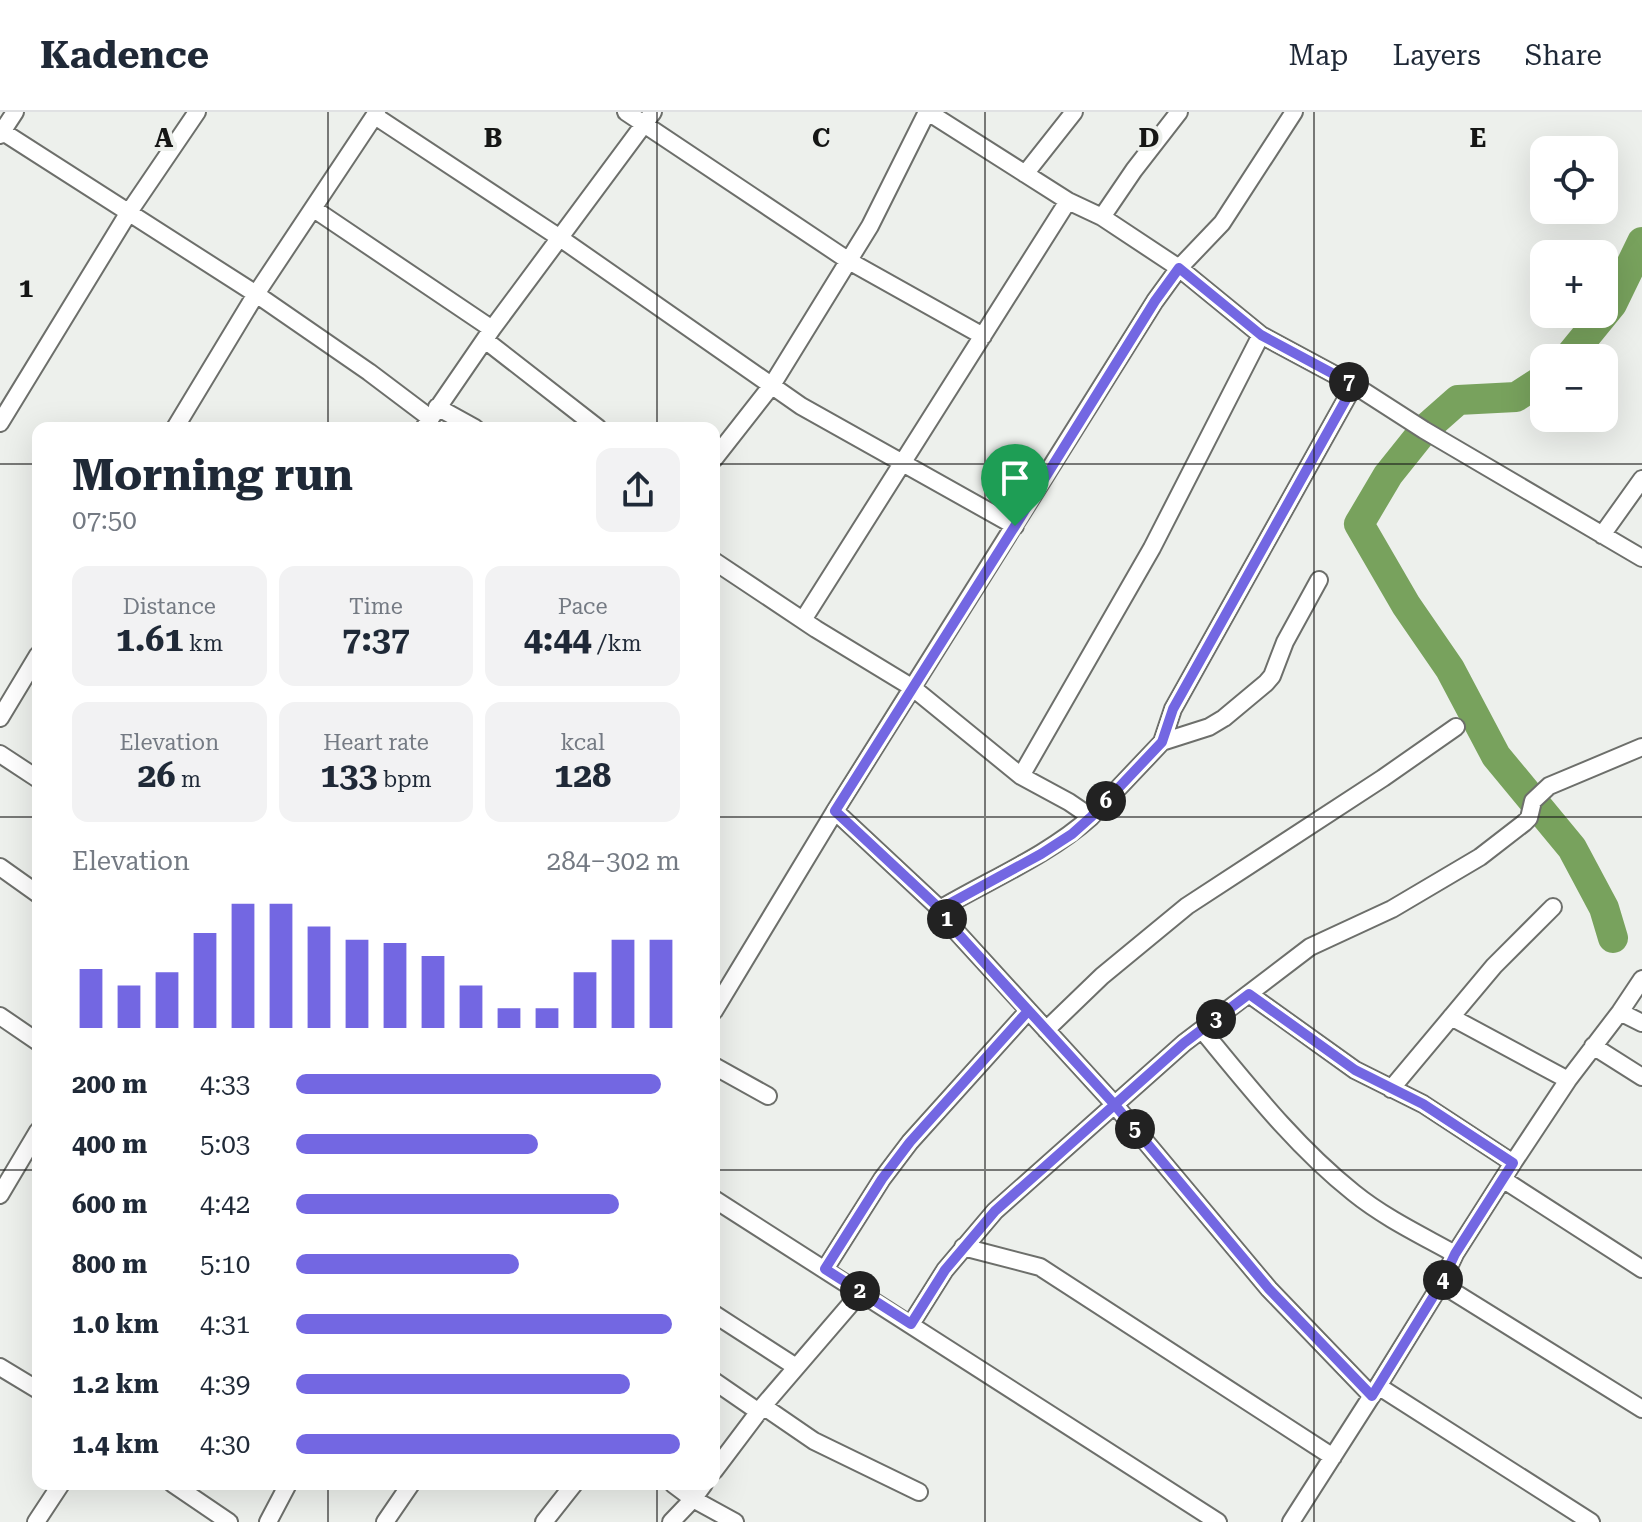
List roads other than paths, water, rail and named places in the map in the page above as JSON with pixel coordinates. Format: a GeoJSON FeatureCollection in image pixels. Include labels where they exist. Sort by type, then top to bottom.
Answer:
{"type":"FeatureCollection","features":[{"type":"Feature","properties":{"kind":"street"},"geometry":{"type":"LineString","coordinates":[[15,112],[1,132],[256,294],[430,418],[488,334],[649,118]]}},
{"type":"Feature","properties":{"kind":"street"},"geometry":{"type":"LineString","coordinates":[[0,423],[129,212],[197,112]]}},
{"type":"Feature","properties":{"kind":"street"},"geometry":{"type":"LineString","coordinates":[[626,112],[649,118],[849,261],[983,336]]}},
{"type":"Feature","properties":{"kind":"street"},"geometry":{"type":"LineString","coordinates":[[720,451],[772,385],[849,261],[928,112],[1068,201],[1102,217],[1179,268],[1261,335],[1354,385],[1424,430],[1642,558]]}},
{"type":"Feature","properties":{"kind":"street"},"geometry":{"type":"LineString","coordinates":[[1025,174],[1074,112]]}},
{"type":"Feature","properties":{"kind":"street"},"geometry":{"type":"LineString","coordinates":[[1102,217],[1179,112]]}},
{"type":"Feature","properties":{"kind":"street"},"geometry":{"type":"LineString","coordinates":[[720,1001],[835,811],[1155,301],[1179,268],[1222,223],[1294,112]]}},
{"type":"Feature","properties":{"kind":"street"},"geometry":{"type":"LineString","coordinates":[[179,422],[256,294],[376,114],[801,406],[1015,526]]}},
{"type":"Feature","properties":{"kind":"street"},"geometry":{"type":"LineString","coordinates":[[803,620],[1068,201]]}},
{"type":"Feature","properties":{"kind":"street"},"geometry":{"type":"LineString","coordinates":[[314,209],[488,334],[591,422]]}},
{"type":"Feature","properties":{"kind":"street"},"geometry":{"type":"LineString","coordinates":[[1021,776],[1152,548],[1261,335]]}},
{"type":"Feature","properties":{"kind":"street"},"geometry":{"type":"LineString","coordinates":[[940,909],[1072,834],[1162,742],[1173,709],[1354,385]]}},
{"type":"Feature","properties":{"kind":"street"},"geometry":{"type":"LineString","coordinates":[[1602,535],[1642,479]]}},
{"type":"Feature","properties":{"kind":"street"},"geometry":{"type":"LineString","coordinates":[[720,565],[913,688],[1021,776],[1091,817]]}},
{"type":"Feature","properties":{"kind":"street"},"geometry":{"type":"LineString","coordinates":[[1162,742],[1209,727],[1266,683],[1319,580]]}},
{"type":"Feature","properties":{"kind":"street"},"geometry":{"type":"LineString","coordinates":[[0,718],[32,665]]}},
{"type":"Feature","properties":{"kind":"street"},"geometry":{"type":"LineString","coordinates":[[1046,1030],[1102,976],[1187,906],[1456,727]]}},
{"type":"Feature","properties":{"kind":"street"},"geometry":{"type":"LineString","coordinates":[[911,1324],[945,1270],[995,1211],[1202,1030],[1310,947],[1392,909],[1480,857],[1529,818],[1533,801],[1549,786],[1642,747]]}},
{"type":"Feature","properties":{"kind":"street"},"geometry":{"type":"LineString","coordinates":[[0,754],[32,775]]}},
{"type":"Feature","properties":{"kind":"street"},"geometry":{"type":"LineString","coordinates":[[835,811],[940,909],[954,929],[1114,1104],[1269,1289],[1375,1391],[1591,1522]]}},
{"type":"Feature","properties":{"kind":"street"},"geometry":{"type":"LineString","coordinates":[[0,867],[32,890]]}},
{"type":"Feature","properties":{"kind":"street"},"geometry":{"type":"LineString","coordinates":[[1391,1089],[1494,966],[1553,907]]}},
{"type":"Feature","properties":{"kind":"street"},"geometry":{"type":"LineString","coordinates":[[1291,1522],[1375,1391],[1441,1284],[1455,1254],[1513,1163],[1568,1080],[1642,979]]}},
{"type":"Feature","properties":{"kind":"street"},"geometry":{"type":"LineString","coordinates":[[1249,994],[1355,1070],[1423,1104],[1513,1163]]}},
{"type":"Feature","properties":{"kind":"street"},"geometry":{"type":"LineString","coordinates":[[825,1269],[882,1179],[910,1142],[1028,1011]]}},
{"type":"Feature","properties":{"kind":"street"},"geometry":{"type":"LineString","coordinates":[[1620,1012],[1642,1023]]}},
{"type":"Feature","properties":{"kind":"street"},"geometry":{"type":"LineString","coordinates":[[0,1016],[32,1038]]}},
{"type":"Feature","properties":{"kind":"street"},"geometry":{"type":"LineString","coordinates":[[1451,1017],[1568,1080]]}},
{"type":"Feature","properties":{"kind":"street"},"geometry":{"type":"LineString","coordinates":[[1202,1030],[1256,1096],[1312,1156],[1354,1193],[1392,1220],[1455,1254]]}},
{"type":"Feature","properties":{"kind":"street"},"geometry":{"type":"LineString","coordinates":[[1593,1046],[1642,1077]]}},
{"type":"Feature","properties":{"kind":"street"},"geometry":{"type":"LineString","coordinates":[[720,1069],[768,1096]]}},
{"type":"Feature","properties":{"kind":"street"},"geometry":{"type":"LineString","coordinates":[[0,1195],[32,1141]]}},
{"type":"Feature","properties":{"kind":"street"},"geometry":{"type":"LineString","coordinates":[[1504,1180],[1642,1269]]}},
{"type":"Feature","properties":{"kind":"street"},"geometry":{"type":"LineString","coordinates":[[720,1203],[1218,1522]]}},
{"type":"Feature","properties":{"kind":"street"},"geometry":{"type":"LineString","coordinates":[[963,1247],[1040,1267],[1333,1457]]}},
{"type":"Feature","properties":{"kind":"street"},"geometry":{"type":"LineString","coordinates":[[1441,1284],[1642,1409]]}},
{"type":"Feature","properties":{"kind":"street"},"geometry":{"type":"LineString","coordinates":[[720,1463],[761,1409],[861,1292]]}},
{"type":"Feature","properties":{"kind":"street"},"geometry":{"type":"LineString","coordinates":[[720,1318],[796,1367]]}},
{"type":"Feature","properties":{"kind":"street"},"geometry":{"type":"LineString","coordinates":[[0,1367],[32,1382]]}},
{"type":"Feature","properties":{"kind":"street"},"geometry":{"type":"LineString","coordinates":[[720,1385],[814,1441],[919,1492]]}},
{"type":"Feature","properties":{"kind":"street"},"geometry":{"type":"LineString","coordinates":[[36,1522],[57,1490]]}},
{"type":"Feature","properties":{"kind":"street"},"geometry":{"type":"LineString","coordinates":[[179,1490],[207,1516],[229,1522]]}},
{"type":"Feature","properties":{"kind":"street"},"geometry":{"type":"LineString","coordinates":[[268,1522],[285,1490]]}},
{"type":"Feature","properties":{"kind":"street"},"geometry":{"type":"LineString","coordinates":[[385,1522],[407,1490]]}},
{"type":"Feature","properties":{"kind":"street"},"geometry":{"type":"LineString","coordinates":[[544,1522],[569,1490]]}},
{"type":"Feature","properties":{"kind":"street"},"geometry":{"type":"LineString","coordinates":[[681,1490],[735,1522]]}},
{"type":"Feature","properties":{"kind":"street"},"geometry":{"type":"LineString","coordinates":[[671,1522],[700,1490]]}},
{"type":"Feature","properties":{"kind":"waterway"},"geometry":{"type":"LineString","coordinates":[[1579,344],[1612,304],[1642,242]]}},
{"type":"Feature","properties":{"kind":"waterway"},"geometry":{"type":"LineString","coordinates":[[1530,388],[1516,397],[1458,400],[1424,430],[1388,475],[1359,524],[1406,605],[1450,669],[1496,756],[1572,848],[1604,908],[1613,938]]}}]}
